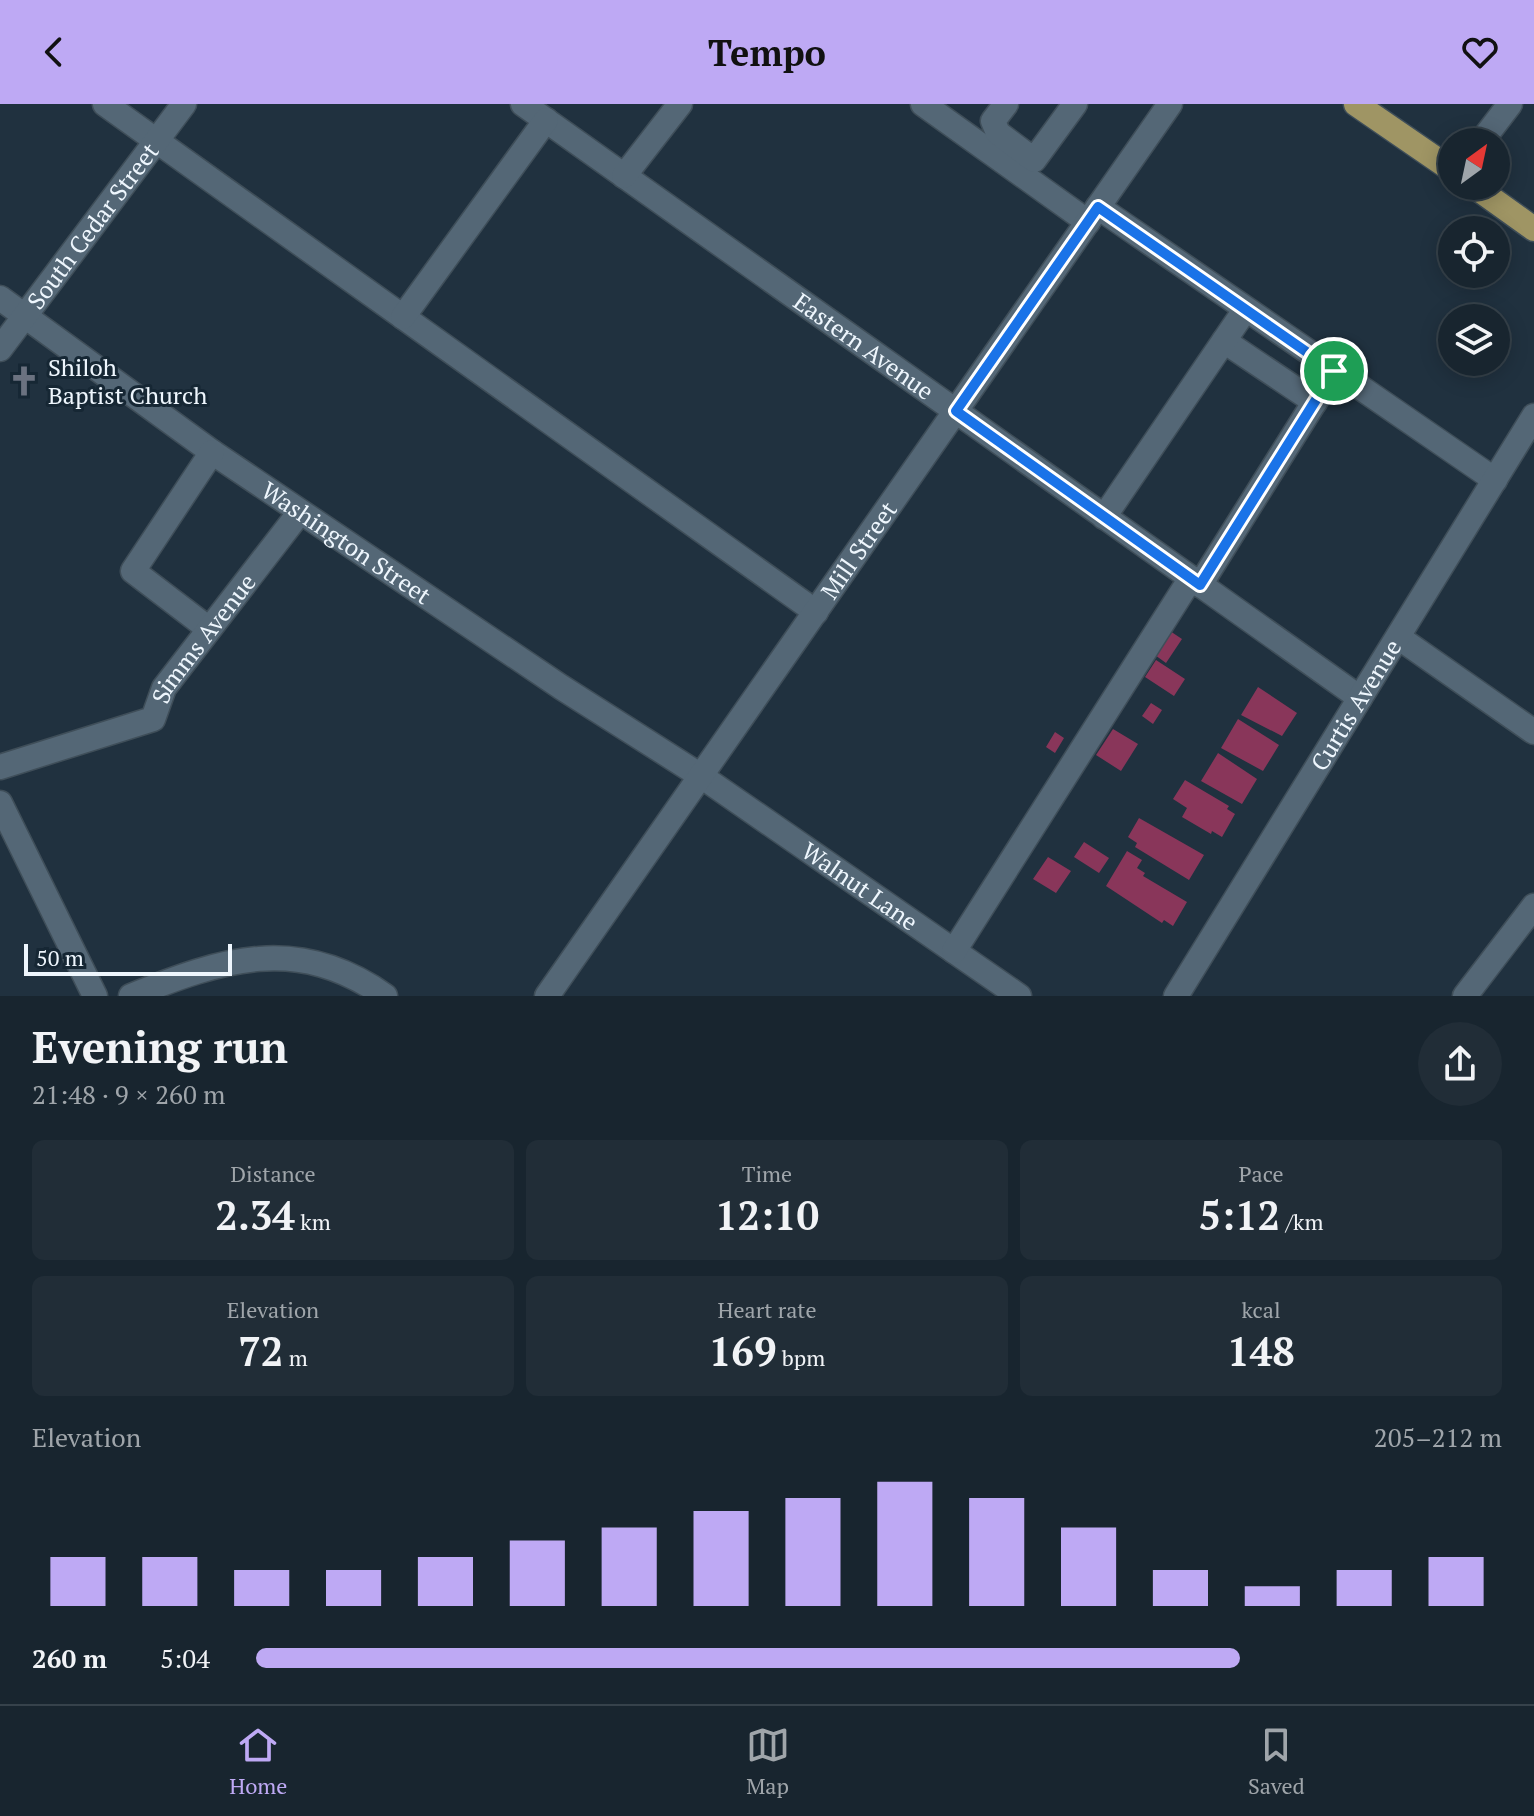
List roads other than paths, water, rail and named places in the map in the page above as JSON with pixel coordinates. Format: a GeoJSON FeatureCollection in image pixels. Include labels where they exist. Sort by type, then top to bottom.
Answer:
{"type":"FeatureCollection","features":[{"type":"Feature","properties":{"kind":"main road"},"geometry":{"type":"LineString","coordinates":[[1356,104],[1438,160]]}},
{"type":"Feature","properties":{"kind":"main road"},"geometry":{"type":"LineString","coordinates":[[1494,200],[1534,229]]}},
{"type":"Feature","properties":{"kind":"street"},"geometry":{"type":"LineString","coordinates":[[105,104],[816,612]]}},
{"type":"Feature","properties":{"kind":"street","name":"South Cedar Street"},"geometry":{"type":"LineString","coordinates":[[0,349],[184,104]]}},
{"type":"Feature","properties":{"kind":"street","name":"Eastern Avenue"},"geometry":{"type":"LineString","coordinates":[[523,104],[1360,698]]}},
{"type":"Feature","properties":{"kind":"street"},"geometry":{"type":"LineString","coordinates":[[624,176],[680,104]]}},
{"type":"Feature","properties":{"kind":"street"},"geometry":{"type":"LineString","coordinates":[[923,104],[1245,310],[1495,480]]}},
{"type":"Feature","properties":{"kind":"street"},"geometry":{"type":"LineString","coordinates":[[1006,104],[993,121],[998,133],[1034,160],[1075,104]]}},
{"type":"Feature","properties":{"kind":"street","name":"Mill Street"},"geometry":{"type":"LineString","coordinates":[[547,996],[1170,104]]}},
{"type":"Feature","properties":{"kind":"street"},"geometry":{"type":"LineString","coordinates":[[1492,128],[1510,104]]}},
{"type":"Feature","properties":{"kind":"street"},"geometry":{"type":"LineString","coordinates":[[403,317],[546,120]]}},
{"type":"Feature","properties":{"kind":"street","name":"Washington Street"},"geometry":{"type":"LineString","coordinates":[[0,298],[212,452],[561,687],[701,776]]}},
{"type":"Feature","properties":{"kind":"street"},"geometry":{"type":"LineString","coordinates":[[1104,517],[1245,310]]}},
{"type":"Feature","properties":{"kind":"street"},"geometry":{"type":"LineString","coordinates":[[1224,341],[1315,402]]}},
{"type":"Feature","properties":{"kind":"street"},"geometry":{"type":"LineString","coordinates":[[954,951],[1334,371]]}},
{"type":"Feature","properties":{"kind":"street","name":"Curtis Avenue"},"geometry":{"type":"LineString","coordinates":[[1176,996],[1534,416]]}},
{"type":"Feature","properties":{"kind":"street"},"geometry":{"type":"LineString","coordinates":[[209,629],[133,571],[212,452]]}},
{"type":"Feature","properties":{"kind":"street","name":"Simms Avenue"},"geometry":{"type":"LineString","coordinates":[[0,767],[153,719],[164,688],[300,512]]}},
{"type":"Feature","properties":{"kind":"street"},"geometry":{"type":"LineString","coordinates":[[1398,637],[1534,732]]}},
{"type":"Feature","properties":{"kind":"street","name":"Walnut Lane"},"geometry":{"type":"LineString","coordinates":[[701,776],[1019,996]]}},
{"type":"Feature","properties":{"kind":"street"},"geometry":{"type":"LineString","coordinates":[[0,803],[95,996]]}},
{"type":"Feature","properties":{"kind":"street"},"geometry":{"type":"LineString","coordinates":[[1465,996],[1534,906]]}},
{"type":"Feature","properties":{"kind":"street"},"geometry":{"type":"LineString","coordinates":[[131,996],[219,964],[281,956],[331,967],[360,979],[385,996]]}},
{"type":"Feature","properties":{"kind":"place","name":"Shiloh Baptist Church"},"geometry":{"type":"Point","coordinates":[24,381]}}]}
